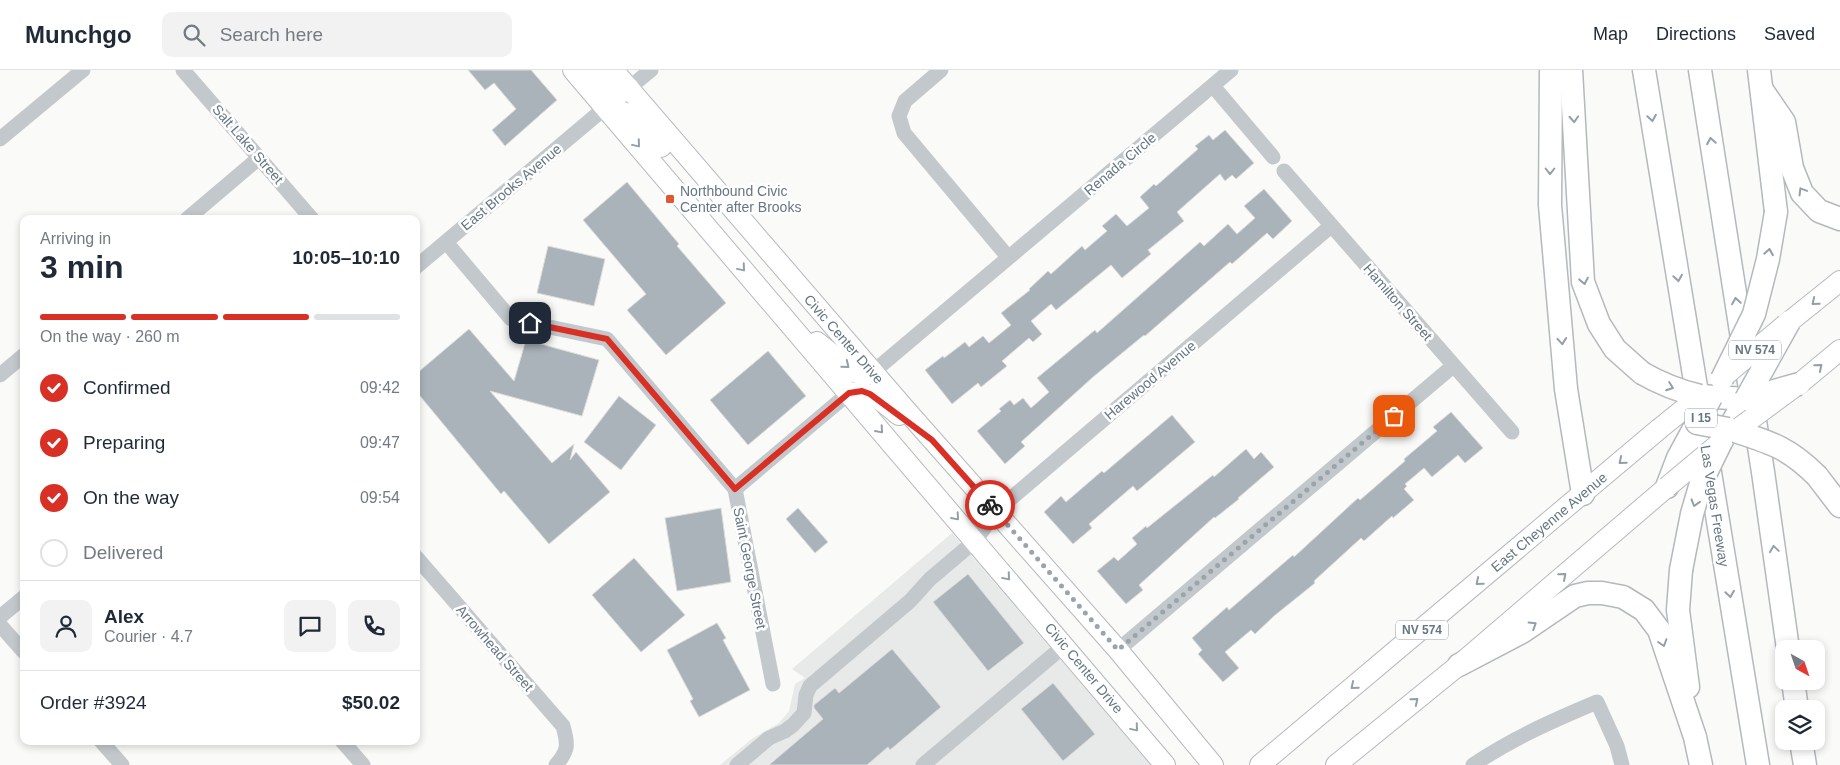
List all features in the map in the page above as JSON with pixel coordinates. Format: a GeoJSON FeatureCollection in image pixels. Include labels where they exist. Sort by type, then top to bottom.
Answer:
{"type":"FeatureCollection","features":[{"type":"Feature","properties":{"kind":"highway"},"geometry":{"type":"LineString","coordinates":[[1551,70],[1550,205],[1566,389],[1583,494]]}},
{"type":"Feature","properties":{"kind":"highway"},"geometry":{"type":"LineString","coordinates":[[1571,70],[1583,282],[1599,324],[1615,349],[1642,374],[1660,384],[1683,392],[1711,391],[1746,399],[1799,384]]}},
{"type":"Feature","properties":{"kind":"highway","name":"Las Vegas Freeway"},"geometry":{"type":"LineString","coordinates":[[1644,70],[1758,765]]}},
{"type":"Feature","properties":{"kind":"highway"},"geometry":{"type":"LineString","coordinates":[[1700,70],[1787,640]]}},
{"type":"Feature","properties":{"kind":"highway"},"geometry":{"type":"LineString","coordinates":[[1667,487],[1678,458],[1697,423],[1711,391],[1754,314],[1768,259],[1776,212],[1761,80]]}},
{"type":"Feature","properties":{"kind":"highway"},"geometry":{"type":"LineString","coordinates":[[1761,80],[1784,122],[1792,168],[1802,193],[1820,211],[1840,219]]}},
{"type":"Feature","properties":{"kind":"highway"},"geometry":{"type":"LineString","coordinates":[[1701,765],[1695,738],[1678,610],[1681,570],[1692,514],[1701,483],[1789,322]]}},
{"type":"Feature","properties":{"kind":"highway"},"geometry":{"type":"LineString","coordinates":[[1659,430],[1697,423],[1728,434],[1768,441],[1800,459],[1817,476],[1840,506]]}},
{"type":"Feature","properties":{"kind":"highway"},"geometry":{"type":"LineString","coordinates":[[1459,665],[1522,632],[1576,596],[1588,593],[1602,593],[1623,597],[1644,610],[1659,630],[1695,738]]}},
{"type":"Feature","properties":{"kind":"highway"},"geometry":{"type":"LineString","coordinates":[[1802,750],[1805,765]]}},
{"type":"Feature","properties":{"kind":"main road","name":"Civic Center Drive"},"geometry":{"type":"LineString","coordinates":[[573,70],[976,540],[1166,765]]}},
{"type":"Feature","properties":{"kind":"main road"},"geometry":{"type":"LineString","coordinates":[[591,70],[612,91],[618,93],[629,88]]}},
{"type":"Feature","properties":{"kind":"main road","name":"Civic Center Drive"},"geometry":{"type":"LineString","coordinates":[[613,70],[932,440],[1118,650],[1214,765]]}},
{"type":"Feature","properties":{"kind":"main road"},"geometry":{"type":"LineString","coordinates":[[606,107],[621,111],[635,118],[672,159],[678,162],[693,163]]}},
{"type":"Feature","properties":{"kind":"main road","name":"East Cheyenne Avenue"},"geometry":{"type":"LineString","coordinates":[[1260,765],[1659,430],[1711,391],[1789,322],[1840,281]]}},
{"type":"Feature","properties":{"kind":"main road"},"geometry":{"type":"LineString","coordinates":[[780,313],[854,372],[866,375],[873,372]]}},
{"type":"Feature","properties":{"kind":"main road"},"geometry":{"type":"LineString","coordinates":[[1336,765],[1459,665],[1728,434],[1799,384],[1840,350]]}},
{"type":"Feature","properties":{"kind":"main road"},"geometry":{"type":"LineString","coordinates":[[849,393],[862,391],[870,394],[932,440]]}},
{"type":"Feature","properties":{"kind":"street"},"geometry":{"type":"LineString","coordinates":[[0,140],[83,70]]}},
{"type":"Feature","properties":{"kind":"street","name":"Salt Lake Street"},"geometry":{"type":"LineString","coordinates":[[183,70],[309,215]]}},
{"type":"Feature","properties":{"kind":"street"},"geometry":{"type":"LineString","coordinates":[[629,88],[651,70]]}},
{"type":"Feature","properties":{"kind":"street"},"geometry":{"type":"LineString","coordinates":[[941,70],[905,101],[899,116],[904,133],[1008,258]]}},
{"type":"Feature","properties":{"kind":"street","name":"Renada Circle"},"geometry":{"type":"LineString","coordinates":[[873,372],[1231,70]]}},
{"type":"Feature","properties":{"kind":"street"},"geometry":{"type":"LineString","coordinates":[[1213,86],[1273,157]]}},
{"type":"Feature","properties":{"kind":"street","name":"East Brooks Avenue"},"geometry":{"type":"LineString","coordinates":[[420,263],[606,107]]}},
{"type":"Feature","properties":{"kind":"street"},"geometry":{"type":"LineString","coordinates":[[192,215],[260,158]]}},
{"type":"Feature","properties":{"kind":"street","name":"Hamilton Street"},"geometry":{"type":"LineString","coordinates":[[1284,171],[1512,432]]}},
{"type":"Feature","properties":{"kind":"street","name":"Harewood Avenue"},"geometry":{"type":"LineString","coordinates":[[737,765],[769,738],[786,731],[793,725],[804,713],[806,695],[810,686],[910,601],[930,579],[976,540],[995,512],[1331,226]]}},
{"type":"Feature","properties":{"kind":"street","name":"Saint George Street"},"geometry":{"type":"LineString","coordinates":[[446,242],[511,320],[607,339],[735,489],[773,684]]}},
{"type":"Feature","properties":{"kind":"street"},"geometry":{"type":"LineString","coordinates":[[0,375],[20,358]]}},
{"type":"Feature","properties":{"kind":"street"},"geometry":{"type":"LineString","coordinates":[[1118,650],[1453,366]]}},
{"type":"Feature","properties":{"kind":"street"},"geometry":{"type":"LineString","coordinates":[[735,489],[849,393]]}},
{"type":"Feature","properties":{"kind":"street","name":"Arrowhead Street"},"geometry":{"type":"LineString","coordinates":[[420,562],[563,726],[568,742],[563,757],[556,765]]}},
{"type":"Feature","properties":{"kind":"street"},"geometry":{"type":"LineString","coordinates":[[0,617],[20,600]]}},
{"type":"Feature","properties":{"kind":"street"},"geometry":{"type":"LineString","coordinates":[[0,625],[20,648]]}},
{"type":"Feature","properties":{"kind":"street"},"geometry":{"type":"LineString","coordinates":[[923,765],[1065,645]]}},
{"type":"Feature","properties":{"kind":"street"},"geometry":{"type":"LineString","coordinates":[[1472,765],[1490,753],[1544,724],[1597,702],[1617,746],[1622,765]]}},
{"type":"Feature","properties":{"kind":"street"},"geometry":{"type":"LineString","coordinates":[[104,745],[122,765]]}},
{"type":"Feature","properties":{"kind":"street"},"geometry":{"type":"LineString","coordinates":[[345,745],[362,765]]}},
{"type":"Feature","properties":{"kind":"shaded area"},"geometry":{"type":"Polygon","coordinates":[[[952,533],[1151,765],[720,765],[753,738],[779,723],[789,711],[795,684],[805,678],[792,669],[952,533]]]}},
{"type":"Feature","properties":{"kind":"building"},"geometry":{"type":"Polygon","coordinates":[[[468,70],[531,70],[557,100],[505,146],[492,130],[516,109],[494,83],[485,90],[468,70]]]}},
{"type":"Feature","properties":{"kind":"building"},"geometry":{"type":"Polygon","coordinates":[[[1225,130],[1254,163],[1236,179],[1232,175],[1225,181],[1220,174],[1177,212],[1184,221],[1148,250],[1151,254],[1122,278],[1111,265],[1056,310],[1051,304],[1031,321],[1042,334],[1033,342],[1029,338],[1002,361],[1007,366],[981,387],[978,383],[952,404],[925,370],[965,342],[969,347],[983,336],[989,343],[1011,325],[1001,313],[1030,290],[1048,271],[1051,274],[1082,246],[1085,250],[1107,231],[1102,226],[1116,214],[1127,226],[1149,208],[1140,197],[1154,184],[1156,186],[1198,149],[1195,146],[1209,135],[1213,140],[1225,130]]]}},
{"type":"Feature","properties":{"kind":"building"},"geometry":{"type":"Polygon","coordinates":[[[627,182],[679,244],[677,246],[726,303],[666,355],[627,310],[646,294],[583,220],[627,182]]]}},
{"type":"Feature","properties":{"kind":"building"},"geometry":{"type":"Polygon","coordinates":[[[1264,189],[1292,221],[1273,239],[1267,233],[1232,264],[1230,262],[1145,336],[1093,377],[1021,442],[1025,446],[1005,464],[977,431],[1001,411],[999,409],[1010,400],[1014,405],[1023,398],[1031,408],[1049,392],[1037,378],[1095,330],[1097,333],[1200,242],[1204,246],[1228,224],[1237,234],[1255,218],[1244,206],[1264,189]]]}},
{"type":"Feature","properties":{"kind":"building"},"geometry":{"type":"Polygon","coordinates":[[[548,246],[605,259],[594,306],[537,293],[548,246]]]}},
{"type":"Feature","properties":{"kind":"building"},"geometry":{"type":"Polygon","coordinates":[[[469,329],[514,381],[526,340],[599,360],[582,416],[490,391],[552,463],[574,444],[570,460],[576,452],[610,492],[549,544],[504,491],[501,494],[420,396],[420,371],[469,329]]]}},
{"type":"Feature","properties":{"kind":"building"},"geometry":{"type":"Polygon","coordinates":[[[768,351],[806,396],[748,445],[710,400],[768,351]]]}},
{"type":"Feature","properties":{"kind":"building"},"geometry":{"type":"Polygon","coordinates":[[[619,396],[656,425],[621,470],[584,442],[619,396]]]}},
{"type":"Feature","properties":{"kind":"building"},"geometry":{"type":"Polygon","coordinates":[[[1451,412],[1483,448],[1465,463],[1458,455],[1432,477],[1424,468],[1405,484],[1407,486],[1404,489],[1414,500],[1393,518],[1392,516],[1364,541],[1361,538],[1314,581],[1315,583],[1255,634],[1251,630],[1225,652],[1239,668],[1223,682],[1198,654],[1202,650],[1192,638],[1227,607],[1229,610],[1293,555],[1294,557],[1358,498],[1360,500],[1405,461],[1404,459],[1437,431],[1433,427],[1451,412]]]}},
{"type":"Feature","properties":{"kind":"building"},"geometry":{"type":"Polygon","coordinates":[[[1172,415],[1195,442],[1137,491],[1133,486],[1089,524],[1092,528],[1073,544],[1044,512],[1061,496],[1066,502],[1102,471],[1104,473],[1172,415]]]}},
{"type":"Feature","properties":{"kind":"building"},"geometry":{"type":"Polygon","coordinates":[[[1246,449],[1254,459],[1261,452],[1274,467],[1239,499],[1214,517],[1139,585],[1143,590],[1126,604],[1097,571],[1114,557],[1118,561],[1137,544],[1132,538],[1213,475],[1214,477],[1246,449]]]}},
{"type":"Feature","properties":{"kind":"building"},"geometry":{"type":"Polygon","coordinates":[[[721,508],[731,582],[677,591],[665,518],[721,508]]]}},
{"type":"Feature","properties":{"kind":"building"},"geometry":{"type":"Polygon","coordinates":[[[798,508],[828,542],[815,553],[786,519],[798,508]]]}},
{"type":"Feature","properties":{"kind":"building"},"geometry":{"type":"Polygon","coordinates":[[[634,558],[685,615],[641,652],[592,595],[634,558]]]}},
{"type":"Feature","properties":{"kind":"building"},"geometry":{"type":"Polygon","coordinates":[[[968,574],[1024,643],[988,671],[933,602],[968,574]]]}},
{"type":"Feature","properties":{"kind":"building"},"geometry":{"type":"Polygon","coordinates":[[[717,623],[726,638],[723,640],[750,690],[699,717],[690,701],[693,699],[667,650],[717,623]]]}},
{"type":"Feature","properties":{"kind":"building"},"geometry":{"type":"Polygon","coordinates":[[[892,649],[941,707],[890,750],[888,747],[867,765],[769,765],[823,719],[814,708],[814,705],[835,688],[839,693],[892,649]]]}},
{"type":"Feature","properties":{"kind":"building"},"geometry":{"type":"Polygon","coordinates":[[[1053,683],[1095,734],[1063,761],[1021,709],[1053,683]]]}},
{"type":"Feature","properties":{"kind":"way so far"},"geometry":{"type":"LineString","coordinates":[[990,505],[1118,650],[1394,416]]}},
{"type":"Feature","properties":{"kind":"place","name":"Northbound Civic Center after Brooks"},"geometry":{"type":"Point","coordinates":[670,199]}},
{"type":"Feature","properties":{"kind":"route"},"geometry":{"type":"LineString","coordinates":[[530,323],[607,339],[735,489],[849,393],[862,391],[880,401],[932,440],[990,505]]}}]}
